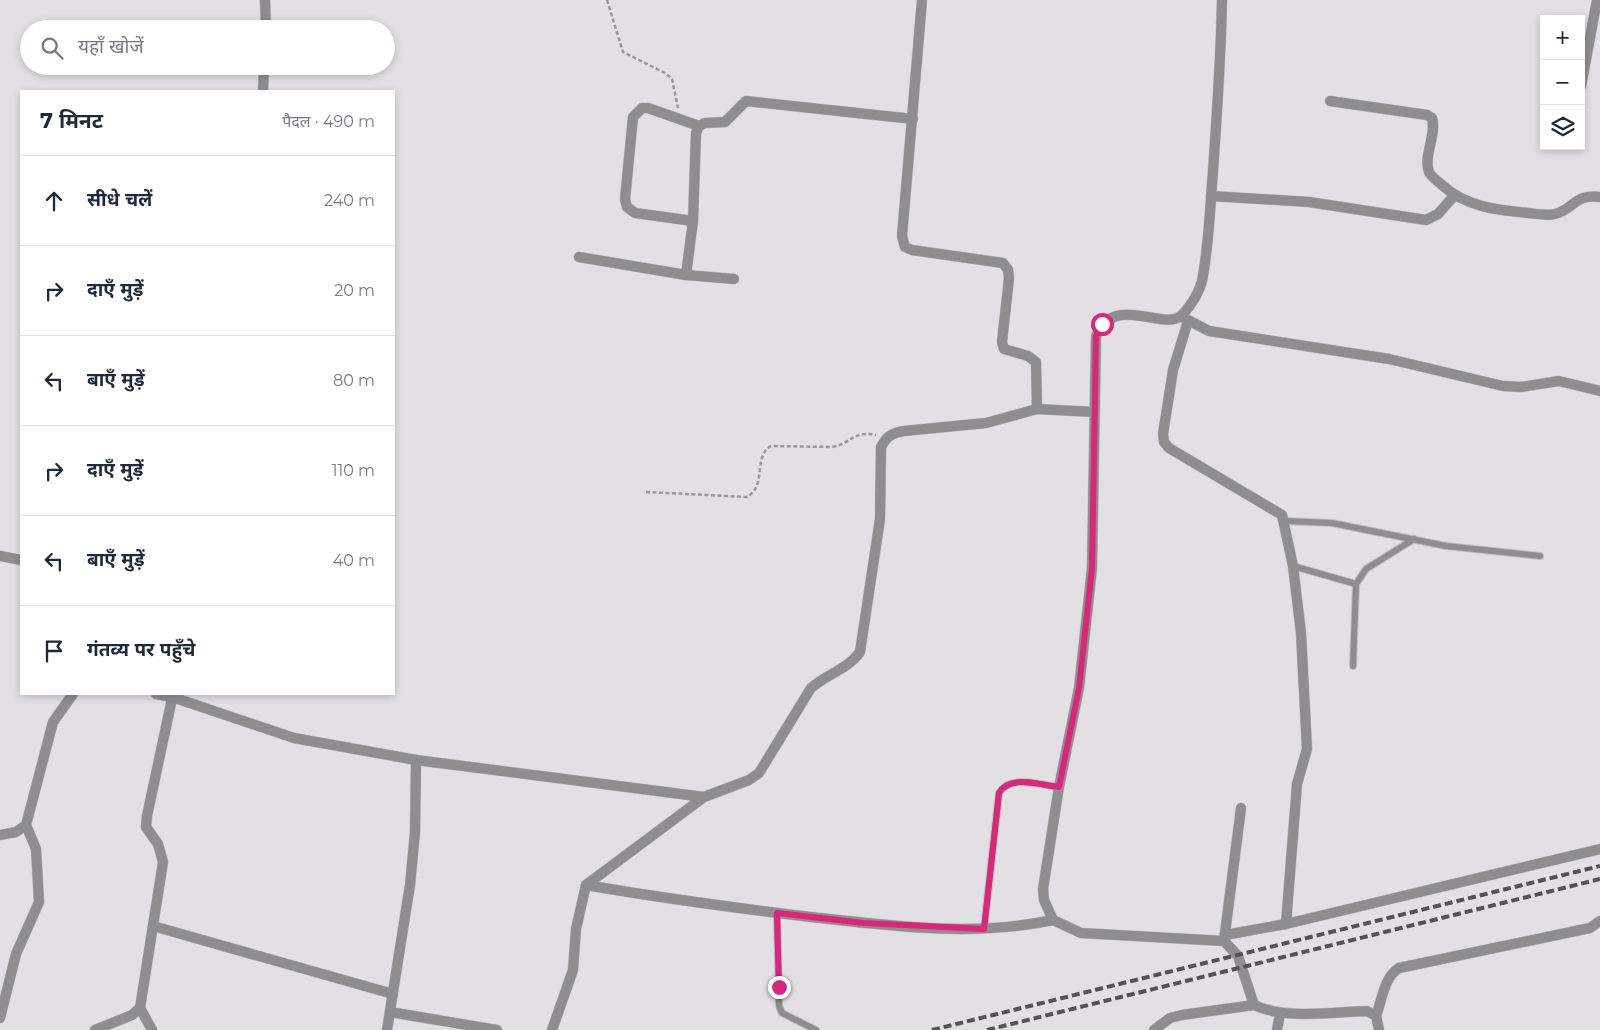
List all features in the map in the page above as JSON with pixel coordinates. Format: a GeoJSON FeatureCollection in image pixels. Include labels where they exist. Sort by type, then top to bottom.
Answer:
{"type":"FeatureCollection","features":[{"type":"Feature","properties":{"kind":"street"},"geometry":{"type":"LineString","coordinates":[[265,0],[266,20]]}},
{"type":"Feature","properties":{"kind":"street"},"geometry":{"type":"LineString","coordinates":[[922,0],[902,236],[905,247],[922,253],[1003,263],[1008,270],[1009,278],[1002,342],[1004,349],[1028,356],[1036,362],[1037,409]]}},
{"type":"Feature","properties":{"kind":"street"},"geometry":{"type":"LineString","coordinates":[[1222,0],[1220,76],[1211,196],[1202,281],[1185,318],[1172,377],[1163,434],[1164,442],[1169,448],[1276,511],[1284,521],[1301,633],[1307,749],[1297,784],[1286,924]]}},
{"type":"Feature","properties":{"kind":"street"},"geometry":{"type":"LineString","coordinates":[[1585,64],[1597,0]]}},
{"type":"Feature","properties":{"kind":"street"},"geometry":{"type":"LineString","coordinates":[[263,90],[264,75]]}},
{"type":"Feature","properties":{"kind":"street"},"geometry":{"type":"LineString","coordinates":[[686,275],[692,221],[696,133],[699,126],[705,123],[725,122],[746,101],[913,120]]}},
{"type":"Feature","properties":{"kind":"street"},"geometry":{"type":"LineString","coordinates":[[1330,101],[1427,115],[1432,118],[1434,125],[1428,161],[1430,174],[1454,196],[1494,209],[1548,215],[1556,214],[1580,198],[1600,197]]}},
{"type":"Feature","properties":{"kind":"street"},"geometry":{"type":"LineString","coordinates":[[692,221],[635,213],[627,207],[626,200],[633,117],[636,112],[648,108],[699,126]]}},
{"type":"Feature","properties":{"kind":"street"},"geometry":{"type":"LineString","coordinates":[[1211,196],[1309,202],[1426,220],[1438,214],[1454,196]]}},
{"type":"Feature","properties":{"kind":"street"},"geometry":{"type":"LineString","coordinates":[[579,257],[686,275],[734,279]]}},
{"type":"Feature","properties":{"kind":"street"},"geometry":{"type":"LineString","coordinates":[[1053,920],[1044,900],[1043,889],[1059,787],[1079,688],[1092,568],[1096,336],[1102,324],[1114,316],[1185,318],[1209,331],[1395,361],[1503,386],[1521,388],[1560,381],[1600,390]]}},
{"type":"Feature","properties":{"kind":"street"},"geometry":{"type":"LineString","coordinates":[[552,1030],[573,970],[576,929],[586,885],[704,797],[749,780],[759,773],[811,688],[820,680],[853,662],[860,652],[880,519],[881,447],[886,438],[893,433],[904,431],[986,423],[1037,409],[1094,412]]}},
{"type":"Feature","properties":{"kind":"street"},"geometry":{"type":"LineString","coordinates":[[0,556],[20,560]]}},
{"type":"Feature","properties":{"kind":"street"},"geometry":{"type":"LineString","coordinates":[[0,1018],[16,954],[39,902],[36,849],[26,825],[53,722],[72,695]]}},
{"type":"Feature","properties":{"kind":"street"},"geometry":{"type":"LineString","coordinates":[[152,1030],[140,1008],[163,862],[158,844],[146,827],[173,695],[294,738],[416,760],[704,797]]}},
{"type":"Feature","properties":{"kind":"street"},"geometry":{"type":"LineString","coordinates":[[387,1030],[410,885],[415,832],[416,760]]}},
{"type":"Feature","properties":{"kind":"street"},"geometry":{"type":"LineString","coordinates":[[1242,808],[1224,938],[1238,956],[1254,1005]]}},
{"type":"Feature","properties":{"kind":"street"},"geometry":{"type":"LineString","coordinates":[[0,835],[16,832],[26,825]]}},
{"type":"Feature","properties":{"kind":"street"},"geometry":{"type":"LineString","coordinates":[[586,885],[684,902],[864,923],[984,929],[1025,926],[1053,920],[1081,933],[1224,938],[1600,848]]}},
{"type":"Feature","properties":{"kind":"street"},"geometry":{"type":"LineString","coordinates":[[1379,1030],[1376,1016],[1388,980],[1393,972],[1399,968],[1590,928],[1600,921]]}},
{"type":"Feature","properties":{"kind":"street"},"geometry":{"type":"LineString","coordinates":[[153,926],[393,994]]}},
{"type":"Feature","properties":{"kind":"street"},"geometry":{"type":"LineString","coordinates":[[1154,1030],[1170,1018],[1182,1015],[1254,1005],[1265,1011],[1280,1014],[1367,1011],[1376,1016]]}},
{"type":"Feature","properties":{"kind":"street"},"geometry":{"type":"LineString","coordinates":[[95,1030],[132,1015],[140,1008]]}},
{"type":"Feature","properties":{"kind":"street"},"geometry":{"type":"LineString","coordinates":[[390,1012],[497,1030]]}},
{"type":"Feature","properties":{"kind":"street"},"geometry":{"type":"LineString","coordinates":[[1278,1030],[1280,1014]]}},
{"type":"Feature","properties":{"kind":"lane"},"geometry":{"type":"LineString","coordinates":[[1284,521],[1332,522],[1446,546],[1540,556]]}},
{"type":"Feature","properties":{"kind":"lane"},"geometry":{"type":"LineString","coordinates":[[1353,666],[1356,584],[1366,569],[1414,539]]}},
{"type":"Feature","properties":{"kind":"lane"},"geometry":{"type":"LineString","coordinates":[[1292,566],[1356,584]]}},
{"type":"Feature","properties":{"kind":"lane"},"geometry":{"type":"LineString","coordinates":[[984,929],[999,793],[1003,785],[1012,781],[1059,787]]}},
{"type":"Feature","properties":{"kind":"lane"},"geometry":{"type":"LineString","coordinates":[[777,913],[779,1006],[782,1013],[816,1030]]}},
{"type":"Feature","properties":{"kind":"path"},"geometry":{"type":"LineString","coordinates":[[607,0],[623,52],[665,72],[672,79],[680,120]]}},
{"type":"Feature","properties":{"kind":"path"},"geometry":{"type":"LineString","coordinates":[[646,492],[746,497],[754,494],[757,488],[762,456],[765,449],[771,446],[841,446],[861,433],[886,438]]}},
{"type":"Feature","properties":{"kind":"railway"},"geometry":{"type":"LineString","coordinates":[[932,1030],[1600,866]]}},
{"type":"Feature","properties":{"kind":"railway"},"geometry":{"type":"LineString","coordinates":[[987,1030],[1600,879]]}},
{"type":"Feature","properties":{"kind":"route"},"geometry":{"type":"LineString","coordinates":[[779,987],[777,913],[864,923],[984,929],[999,793],[1003,785],[1012,781],[1059,787],[1079,688],[1092,568],[1096,336],[1102,324]]}}]}
